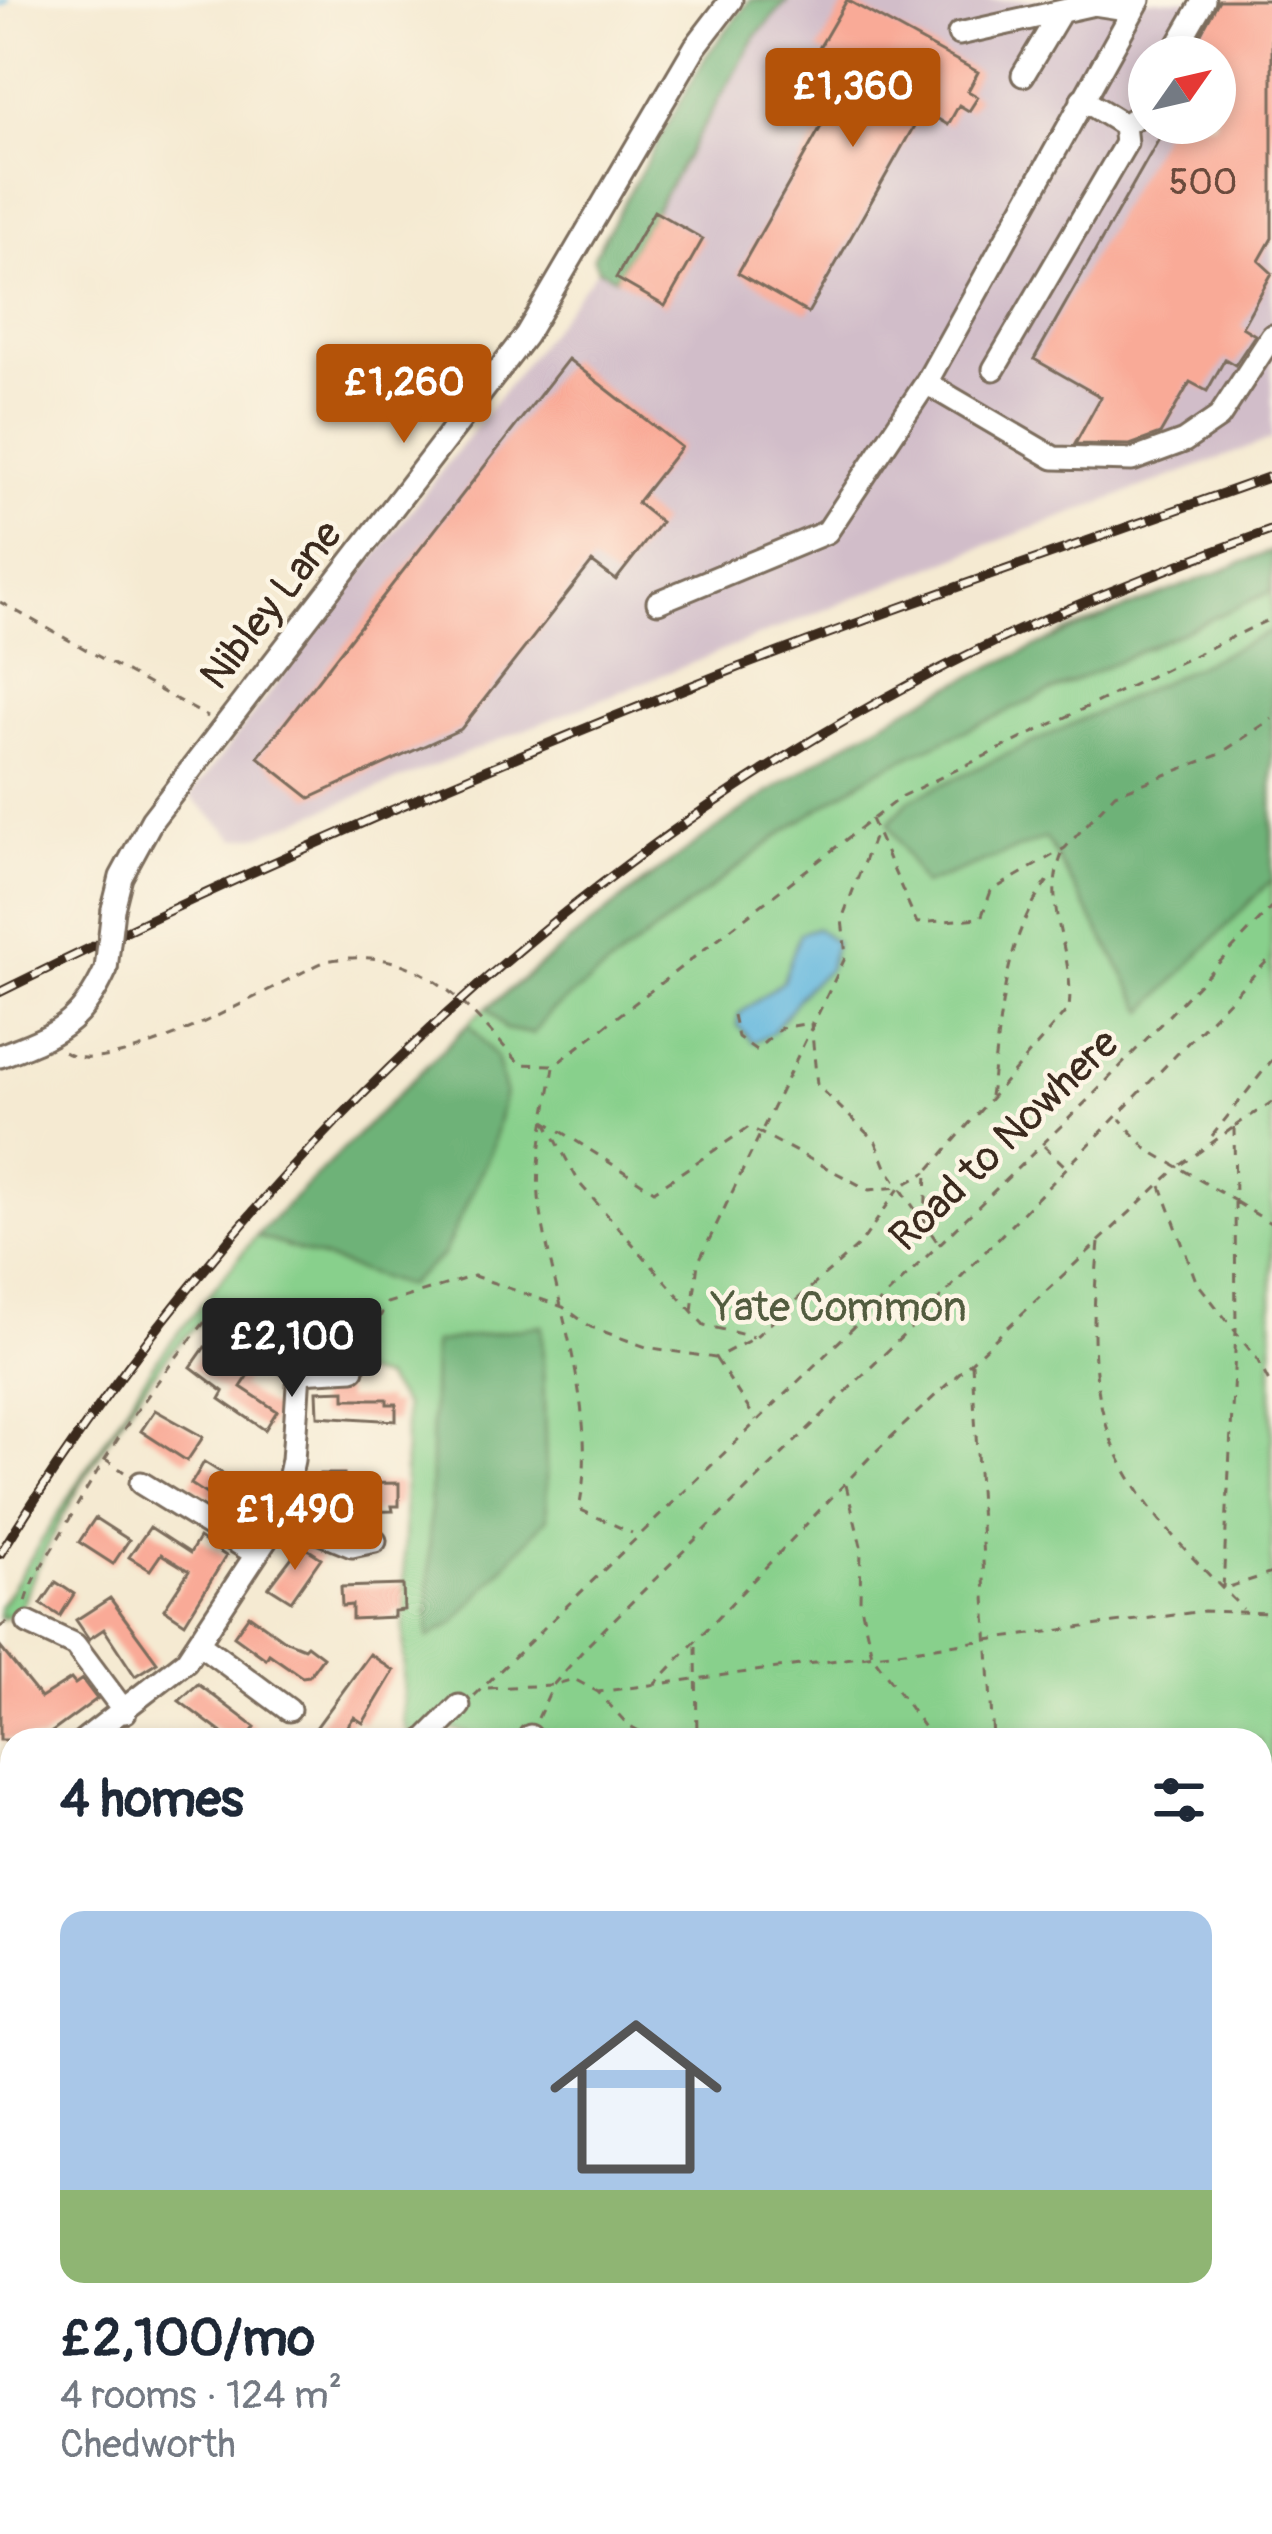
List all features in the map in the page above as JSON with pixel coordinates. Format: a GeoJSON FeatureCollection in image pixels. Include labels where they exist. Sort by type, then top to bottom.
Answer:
{"type":"FeatureCollection","features":[{"type":"Feature","properties":{"kind":"street","name":"Nibley Lane"},"geometry":{"type":"LineString","coordinates":[[0,1056],[53,1036],[90,1006],[106,969],[112,909],[121,877],[152,820],[526,335],[695,46],[730,0]]}},
{"type":"Feature","properties":{"kind":"street"},"geometry":{"type":"LineString","coordinates":[[1184,36],[1204,0]]}},
{"type":"Feature","properties":{"kind":"street"},"geometry":{"type":"LineString","coordinates":[[658,602],[827,532],[926,383],[1136,5],[1094,2],[958,34]]}},
{"type":"Feature","properties":{"kind":"street"},"geometry":{"type":"LineString","coordinates":[[1023,75],[1060,13]]}},
{"type":"Feature","properties":{"kind":"street"},"geometry":{"type":"LineString","coordinates":[[1082,99],[1124,125]]}},
{"type":"Feature","properties":{"kind":"street"},"geometry":{"type":"LineString","coordinates":[[1124,125],[1128,122]]}},
{"type":"Feature","properties":{"kind":"street"},"geometry":{"type":"LineString","coordinates":[[994,369],[1126,142],[1124,125]]}},
{"type":"Feature","properties":{"kind":"street"},"geometry":{"type":"LineString","coordinates":[[926,383],[1054,458],[1132,460],[1184,441],[1219,417],[1272,336]]}},
{"type":"Feature","properties":{"kind":"street"},"geometry":{"type":"LineString","coordinates":[[255,1343],[299,1372],[353,1369]]}},
{"type":"Feature","properties":{"kind":"street"},"geometry":{"type":"LineString","coordinates":[[102,1728],[200,1644],[280,1517],[293,1460],[299,1372]]}},
{"type":"Feature","properties":{"kind":"street"},"geometry":{"type":"LineString","coordinates":[[141,1483],[256,1554]]}},
{"type":"Feature","properties":{"kind":"street"},"geometry":{"type":"LineString","coordinates":[[280,1517],[352,1546],[375,1541]]}},
{"type":"Feature","properties":{"kind":"street"},"geometry":{"type":"LineString","coordinates":[[21,1618],[75,1645],[125,1712]]}},
{"type":"Feature","properties":{"kind":"street"},"geometry":{"type":"LineString","coordinates":[[200,1644],[290,1710]]}},
{"type":"Feature","properties":{"kind":"street"},"geometry":{"type":"LineString","coordinates":[[437,1728],[459,1706]]}},
{"type":"Feature","properties":{"kind":"path"},"geometry":{"type":"LineString","coordinates":[[0,602],[225,727]]}},
{"type":"Feature","properties":{"kind":"path"},"geometry":{"type":"LineString","coordinates":[[53,1036],[79,1062],[104,1059],[176,1035],[310,968],[353,956],[387,960],[446,983],[520,1064],[555,1065],[871,818],[922,786],[1272,618]]}},
{"type":"Feature","properties":{"kind":"path"},"geometry":{"type":"LineString","coordinates":[[871,818],[917,923],[981,918],[991,891],[1065,848],[1115,794],[1218,755],[1272,719]]}},
{"type":"Feature","properties":{"kind":"path"},"geometry":{"type":"LineString","coordinates":[[692,1312],[698,1263],[846,956],[842,919],[875,831]]}},
{"type":"Feature","properties":{"kind":"path"},"geometry":{"type":"LineString","coordinates":[[990,1098],[1011,957],[1026,908],[1052,877],[1065,848]]}},
{"type":"Feature","properties":{"kind":"path"},"geometry":{"type":"LineString","coordinates":[[545,1121],[654,1191],[749,1127],[868,1190],[900,1187],[927,1172],[1069,1008],[1072,978],[1052,877]]}},
{"type":"Feature","properties":{"kind":"path","name":"Road to Nowhere"},"geometry":{"type":"LineString","coordinates":[[459,1706],[486,1688],[636,1535],[1042,1145],[1272,907]]}},
{"type":"Feature","properties":{"kind":"path","name":"Road to Nowhere"},"geometry":{"type":"LineString","coordinates":[[534,1728],[553,1685],[665,1566],[1119,1118],[1272,956]]}},
{"type":"Feature","properties":{"kind":"path"},"geometry":{"type":"LineString","coordinates":[[733,1015],[738,1037],[756,1050],[781,1028],[811,1023]]}},
{"type":"Feature","properties":{"kind":"path"},"geometry":{"type":"LineString","coordinates":[[811,1023],[817,1085],[876,1142],[939,1245]]}},
{"type":"Feature","properties":{"kind":"path"},"geometry":{"type":"LineString","coordinates":[[1212,1137],[1218,1123],[1272,1060]]}},
{"type":"Feature","properties":{"kind":"path"},"geometry":{"type":"LineString","coordinates":[[555,1065],[545,1121],[540,1202],[563,1307],[586,1478],[579,1509],[636,1535]]}},
{"type":"Feature","properties":{"kind":"path"},"geometry":{"type":"LineString","coordinates":[[653,1686],[846,1483],[972,1361],[1212,1137],[1272,1102]]}},
{"type":"Feature","properties":{"kind":"path"},"geometry":{"type":"LineString","coordinates":[[1119,1118],[1147,1149],[1272,1224]]}},
{"type":"Feature","properties":{"kind":"path"},"geometry":{"type":"LineString","coordinates":[[545,1121],[580,1184],[692,1312],[704,1324],[754,1338]]}},
{"type":"Feature","properties":{"kind":"path"},"geometry":{"type":"LineString","coordinates":[[1223,1589],[1236,1331],[1234,1126]]}},
{"type":"Feature","properties":{"kind":"path"},"geometry":{"type":"LineString","coordinates":[[1042,1145],[1068,1169]]}},
{"type":"Feature","properties":{"kind":"path"},"geometry":{"type":"LineString","coordinates":[[926,1222],[927,1172]]}},
{"type":"Feature","properties":{"kind":"path"},"geometry":{"type":"LineString","coordinates":[[1160,1184],[1196,1281],[1236,1331],[1272,1388]]}},
{"type":"Feature","properties":{"kind":"path"},"geometry":{"type":"LineString","coordinates":[[353,1369],[387,1303],[474,1276],[563,1307],[591,1327],[646,1347],[715,1358],[754,1338],[862,1243],[900,1187]]}},
{"type":"Feature","properties":{"kind":"path"},"geometry":{"type":"LineString","coordinates":[[1100,1241],[1094,1296],[1107,1441],[1137,1496],[1246,1612]]}},
{"type":"Feature","properties":{"kind":"path"},"geometry":{"type":"LineString","coordinates":[[0,1627],[21,1618],[33,1577],[104,1458],[160,1373],[209,1317],[216,1315],[252,1331],[255,1343]]}},
{"type":"Feature","properties":{"kind":"path"},"geometry":{"type":"LineString","coordinates":[[715,1358],[756,1420]]}},
{"type":"Feature","properties":{"kind":"path"},"geometry":{"type":"LineString","coordinates":[[972,1361],[992,1728]]}},
{"type":"Feature","properties":{"kind":"path"},"geometry":{"type":"LineString","coordinates":[[104,1458],[141,1483]]}},
{"type":"Feature","properties":{"kind":"path"},"geometry":{"type":"LineString","coordinates":[[846,1483],[861,1546],[860,1601],[872,1655],[904,1692],[926,1728]]}},
{"type":"Feature","properties":{"kind":"path"},"geometry":{"type":"LineString","coordinates":[[1223,1589],[1272,1573]]}},
{"type":"Feature","properties":{"kind":"path"},"geometry":{"type":"LineString","coordinates":[[598,1692],[1204,1611],[1272,1613]]}},
{"type":"Feature","properties":{"kind":"path"},"geometry":{"type":"LineString","coordinates":[[696,1642],[697,1728]]}},
{"type":"Feature","properties":{"kind":"path"},"geometry":{"type":"LineString","coordinates":[[486,1688],[553,1685],[574,1678],[598,1692],[632,1728]]}},
{"type":"Feature","properties":{"kind":"shaded area"},"geometry":{"type":"Polygon","coordinates":[[[788,0],[1272,0],[1272,439],[982,547],[261,835],[236,839],[190,796],[598,269],[616,278],[756,36],[788,0]]]}},
{"type":"Feature","properties":{"kind":"green space"},"geometry":{"type":"Polygon","coordinates":[[[750,0],[788,0],[756,36],[616,278],[598,269],[593,257],[706,56],[750,0]]]}},
{"type":"Feature","properties":{"kind":"green space","name":"Yate Common"},"geometry":{"type":"Polygon","coordinates":[[[1272,551],[1272,1728],[406,1728],[405,1407],[384,1379],[362,1374],[355,1356],[302,1363],[236,1318],[214,1313],[188,1334],[131,1405],[74,1496],[20,1611],[0,1619],[0,1607],[152,1366],[256,1236],[476,1016],[656,872],[841,746],[1065,632],[1272,551]]]}},
{"type":"Feature","properties":{"kind":"green space"},"geometry":{"type":"Polygon","coordinates":[[[1272,551],[1272,591],[877,771],[785,831],[550,1012],[533,1034],[505,1029],[488,1008],[703,838],[891,717],[1107,616],[1272,551]]]}},
{"type":"Feature","properties":{"kind":"green space"},"geometry":{"type":"Polygon","coordinates":[[[1272,631],[1272,879],[1145,1011],[1046,838],[923,885],[889,823],[909,800],[1272,631]]]}},
{"type":"Feature","properties":{"kind":"green space"},"geometry":{"type":"Polygon","coordinates":[[[469,1024],[496,1057],[505,1092],[492,1149],[443,1255],[406,1286],[256,1236],[469,1024]]]}},
{"type":"Feature","properties":{"kind":"green space"},"geometry":{"type":"Polygon","coordinates":[[[542,1325],[547,1518],[454,1623],[428,1638],[433,1343],[542,1325]]]}},
{"type":"Feature","properties":{"kind":"water"},"geometry":{"type":"Polygon","coordinates":[[[816,928],[836,942],[828,970],[807,987],[773,1032],[753,1042],[737,1025],[739,1014],[783,981],[800,933],[816,928]]]}},
{"type":"Feature","properties":{"kind":"building"},"geometry":{"type":"Polygon","coordinates":[[[847,0],[978,72],[968,91],[978,97],[969,111],[959,105],[948,125],[923,110],[808,313],[738,273],[853,70],[818,50],[847,0]]]}},
{"type":"Feature","properties":{"kind":"building"},"geometry":{"type":"Polygon","coordinates":[[[1219,0],[1272,0],[1272,238],[1259,261],[1272,273],[1242,327],[1255,335],[1235,365],[1225,359],[1207,391],[1190,382],[1160,434],[1130,445],[1075,444],[1101,397],[1034,359],[1156,144],[1236,144],[1236,36],[1199,36],[1219,0]]]}},
{"type":"Feature","properties":{"kind":"building"},"geometry":{"type":"Polygon","coordinates":[[[654,211],[703,239],[665,306],[616,278],[654,211]]]}},
{"type":"Feature","properties":{"kind":"building"},"geometry":{"type":"Polygon","coordinates":[[[568,359],[681,447],[637,503],[661,522],[616,580],[592,562],[461,729],[310,798],[258,757],[568,359]]]}},
{"type":"Feature","properties":{"kind":"building"},"geometry":{"type":"Polygon","coordinates":[[[205,1347],[249,1375],[241,1387],[277,1411],[265,1430],[220,1399],[224,1392],[191,1367],[205,1347]]]}},
{"type":"Feature","properties":{"kind":"building"},"geometry":{"type":"Polygon","coordinates":[[[345,1390],[345,1399],[387,1399],[387,1404],[396,1404],[396,1421],[318,1416],[317,1391],[345,1390]]]}},
{"type":"Feature","properties":{"kind":"building"},"geometry":{"type":"Polygon","coordinates":[[[155,1410],[203,1437],[187,1461],[141,1431],[155,1410]]]}},
{"type":"Feature","properties":{"kind":"building"},"geometry":{"type":"Polygon","coordinates":[[[204,1462],[257,1495],[246,1513],[218,1513],[223,1505],[191,1484],[204,1462]]]}},
{"type":"Feature","properties":{"kind":"building"},"geometry":{"type":"Polygon","coordinates":[[[320,1474],[344,1474],[344,1484],[399,1483],[399,1506],[392,1506],[393,1511],[310,1513],[309,1482],[320,1482],[320,1474]]]}},
{"type":"Feature","properties":{"kind":"building"},"geometry":{"type":"Polygon","coordinates":[[[95,1518],[129,1540],[113,1564],[79,1542],[95,1518]]]}},
{"type":"Feature","properties":{"kind":"building"},"geometry":{"type":"Polygon","coordinates":[[[150,1527],[190,1553],[199,1538],[226,1556],[185,1623],[164,1609],[189,1571],[161,1554],[150,1570],[129,1557],[150,1527]]]}},
{"type":"Feature","properties":{"kind":"building"},"geometry":{"type":"Polygon","coordinates":[[[301,1545],[321,1558],[291,1601],[269,1587],[301,1545]]]}},
{"type":"Feature","properties":{"kind":"building"},"geometry":{"type":"Polygon","coordinates":[[[56,1582],[74,1594],[60,1616],[41,1604],[56,1582]]]}},
{"type":"Feature","properties":{"kind":"building"},"geometry":{"type":"Polygon","coordinates":[[[403,1585],[404,1610],[394,1611],[394,1617],[352,1619],[352,1605],[342,1606],[341,1587],[403,1585]]]}},
{"type":"Feature","properties":{"kind":"building"},"geometry":{"type":"Polygon","coordinates":[[[110,1598],[157,1662],[135,1676],[104,1629],[89,1639],[76,1620],[110,1598]]]}},
{"type":"Feature","properties":{"kind":"building"},"geometry":{"type":"Polygon","coordinates":[[[249,1615],[284,1640],[307,1645],[323,1657],[309,1676],[302,1677],[269,1654],[266,1659],[234,1636],[249,1615]]]}},
{"type":"Feature","properties":{"kind":"building"},"geometry":{"type":"Polygon","coordinates":[[[0,1647],[41,1698],[71,1679],[75,1684],[82,1679],[97,1699],[57,1728],[0,1728],[0,1647]]]}},
{"type":"Feature","properties":{"kind":"building"},"geometry":{"type":"Polygon","coordinates":[[[370,1654],[394,1671],[363,1723],[354,1717],[346,1728],[316,1728],[370,1654]]]}},
{"type":"Feature","properties":{"kind":"building"},"geometry":{"type":"Polygon","coordinates":[[[198,1684],[255,1727],[215,1728],[179,1701],[198,1684]]]}},
{"type":"Feature","properties":{"kind":"waterway"},"geometry":{"type":"LineString","coordinates":[[0,4],[6,0]]}},
{"type":"Feature","properties":{"kind":"railway"},"geometry":{"type":"LineString","coordinates":[[0,992],[268,865],[632,709],[860,622],[1272,476]]}},
{"type":"Feature","properties":{"kind":"railway"},"geometry":{"type":"LineString","coordinates":[[0,1554],[96,1410],[202,1272],[316,1142],[439,1021],[570,908],[709,806],[856,714],[1011,634],[1272,530]]}}]}
